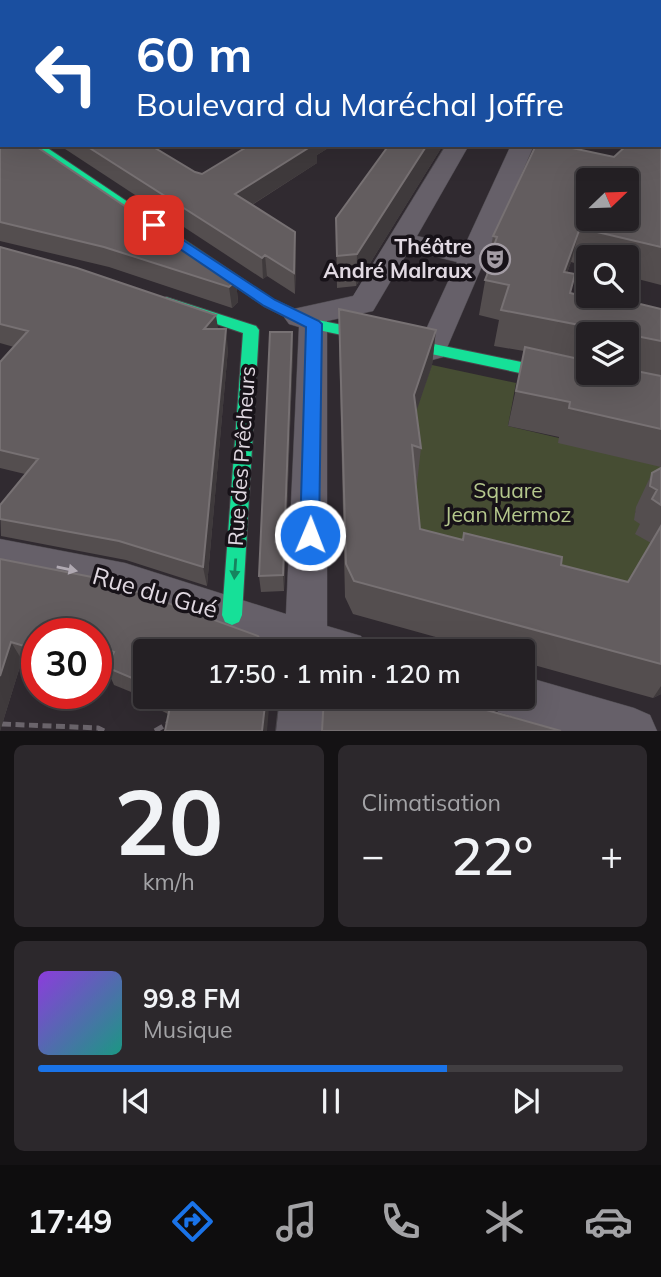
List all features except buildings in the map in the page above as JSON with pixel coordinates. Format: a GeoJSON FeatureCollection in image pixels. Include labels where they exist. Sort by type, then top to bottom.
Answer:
{"type":"FeatureCollection","features":[{"type":"Feature","properties":{"kind":"street"},"geometry":{"type":"LineString","coordinates":[[42,147],[270,303],[307,321],[661,397]]}},
{"type":"Feature","properties":{"kind":"street"},"geometry":{"type":"LineString","coordinates":[[307,321],[363,304],[457,147]]}},
{"type":"Feature","properties":{"kind":"street"},"geometry":{"type":"LineString","coordinates":[[432,349],[522,147]]}},
{"type":"Feature","properties":{"kind":"street"},"geometry":{"type":"LineString","coordinates":[[402,240],[473,258]]}},
{"type":"Feature","properties":{"kind":"street"},"geometry":{"type":"LineString","coordinates":[[148,296],[251,330],[270,303]]}},
{"type":"Feature","properties":{"kind":"street"},"geometry":{"type":"LineString","coordinates":[[307,321],[320,639]]}},
{"type":"Feature","properties":{"kind":"street","name":"Rue des Prêcheurs"},"geometry":{"type":"LineString","coordinates":[[232,615],[251,330]]}},
{"type":"Feature","properties":{"kind":"street","name":"Rue du Gué"},"geometry":{"type":"LineString","coordinates":[[0,556],[125,581],[232,615],[296,639]]}},
{"type":"Feature","properties":{"kind":"street"},"geometry":{"type":"LineString","coordinates":[[535,702],[634,731]]}},
{"type":"Feature","properties":{"kind":"street"},"geometry":{"type":"LineString","coordinates":[[299,731],[301,709]]}},
{"type":"Feature","properties":{"kind":"path"},"geometry":{"type":"LineString","coordinates":[[155,731],[176,718]]}},
{"type":"Feature","properties":{"kind":"path"},"geometry":{"type":"LineString","coordinates":[[2,724],[98,728],[103,731]]}},
{"type":"Feature","properties":{"kind":"green space","name":"Square Jean Mermoz"},"geometry":{"type":"Polygon","coordinates":[[[432,365],[516,383],[508,426],[661,462],[661,494],[635,512],[653,544],[612,614],[419,564],[408,480],[417,482],[416,410],[432,365]]]}},
{"type":"Feature","properties":{"kind":"traffic: fast"},"geometry":{"type":"LineString","coordinates":[[38,147],[269,303],[314,324],[661,397]]}},
{"type":"Feature","properties":{"kind":"traffic: fast"},"geometry":{"type":"LineString","coordinates":[[166,302],[251,330],[232,615]]}},
{"type":"Feature","properties":{"kind":"place","name":"Théâtre André Malraux"},"geometry":{"type":"Point","coordinates":[495,259]}},
{"type":"Feature","properties":{"kind":"route"},"geometry":{"type":"LineString","coordinates":[[154,225],[270,303],[314,324],[310,535]]}}]}
